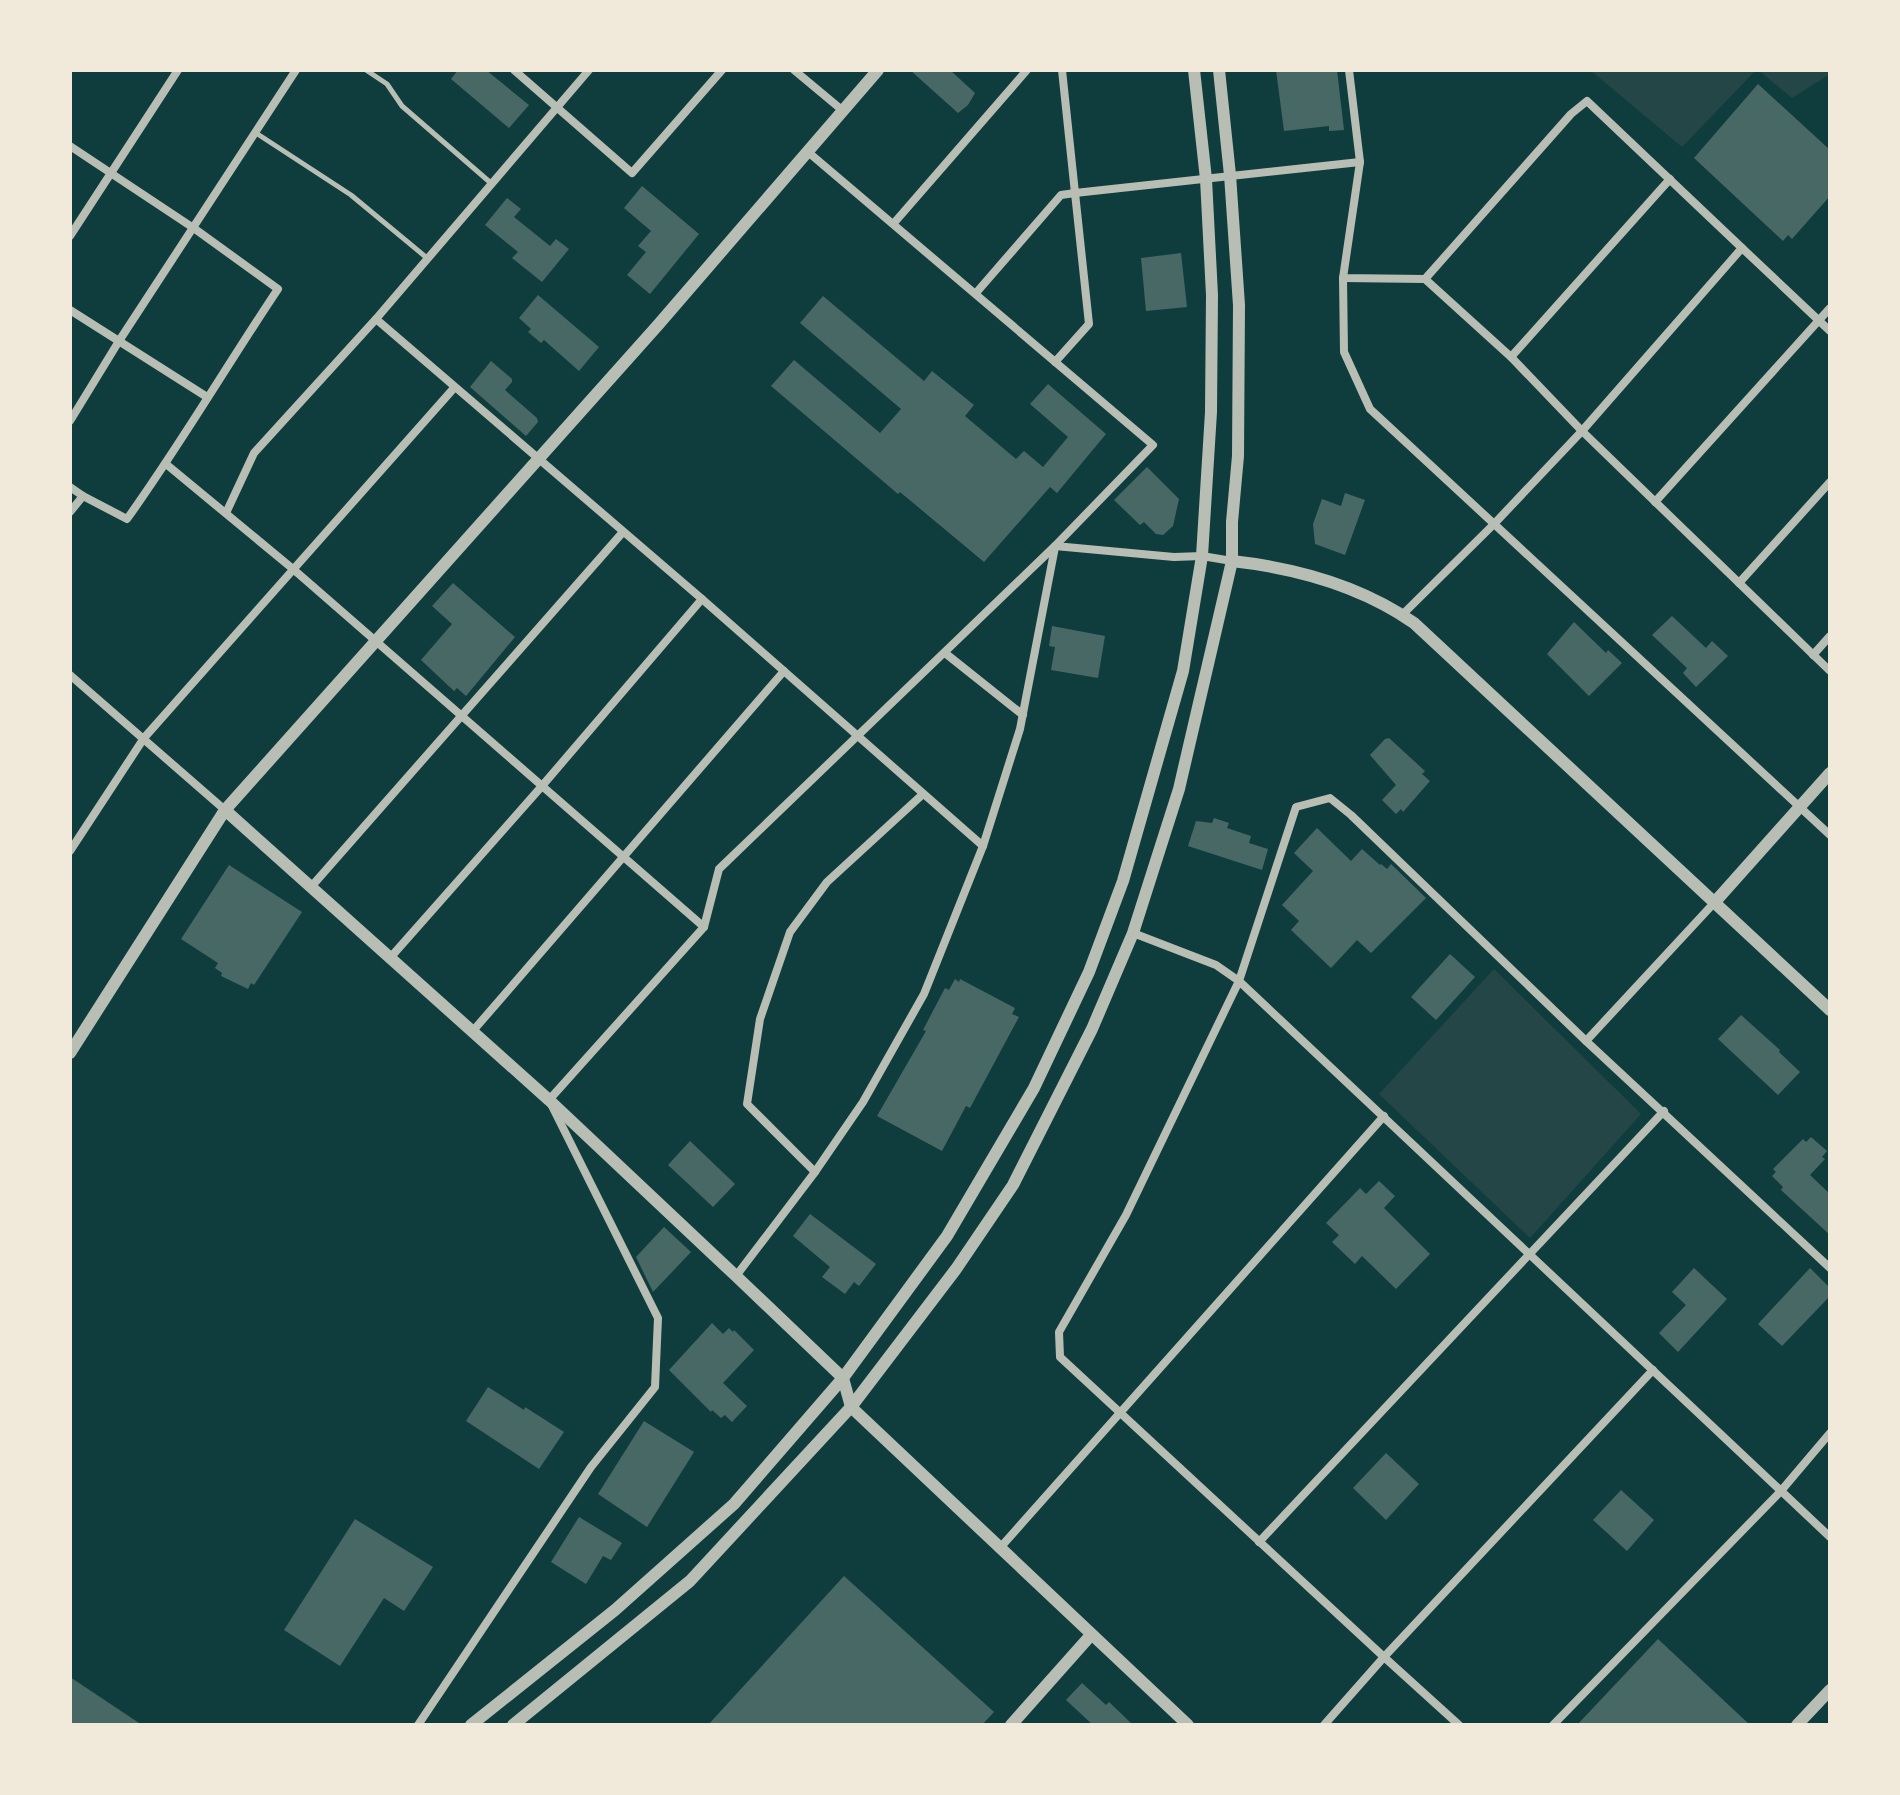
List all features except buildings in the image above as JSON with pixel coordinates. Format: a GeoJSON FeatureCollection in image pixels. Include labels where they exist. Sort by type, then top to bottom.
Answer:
{"type":"FeatureCollection","features":[{"type":"Feature","properties":{"kind":"street"},"geometry":{"type":"LineString","coordinates":[[70,236],[178,70]]}},
{"type":"Feature","properties":{"kind":"street"},"geometry":{"type":"LineString","coordinates":[[70,421],[296,70]]}},
{"type":"Feature","properties":{"kind":"street"},"geometry":{"type":"LineString","coordinates":[[514,70],[632,173],[722,70]]}},
{"type":"Feature","properties":{"kind":"street"},"geometry":{"type":"LineString","coordinates":[[226,513],[254,453],[376,319],[589,70]]}},
{"type":"Feature","properties":{"kind":"street"},"geometry":{"type":"LineString","coordinates":[[794,70],[842,110]]}},
{"type":"Feature","properties":{"kind":"street"},"geometry":{"type":"LineString","coordinates":[[70,1053],[225,810],[538,460],[878,70]]}},
{"type":"Feature","properties":{"kind":"street"},"geometry":{"type":"LineString","coordinates":[[894,223],[1027,70]]}},
{"type":"Feature","properties":{"kind":"street"},"geometry":{"type":"LineString","coordinates":[[1055,362],[1089,324],[1062,70]]}},
{"type":"Feature","properties":{"kind":"street"},"geometry":{"type":"LineString","coordinates":[[471,1725],[615,1610],[734,1504],[843,1378],[947,1236],[1034,1088],[1089,972],[1123,881],[1183,671],[1202,556],[1211,412],[1212,324],[1206,179],[1194,70]]}},
{"type":"Feature","properties":{"kind":"street"},"geometry":{"type":"LineString","coordinates":[[513,1725],[690,1581],[851,1407],[956,1269],[1013,1185],[1092,1029],[1133,933],[1179,789],[1232,561],[1238,456],[1239,305],[1219,70]]}},
{"type":"Feature","properties":{"kind":"street"},"geometry":{"type":"LineString","coordinates":[[1349,70],[1360,162],[1343,278],[1344,352],[1370,409],[1830,835]]}},
{"type":"Feature","properties":{"kind":"street"},"geometry":{"type":"LineString","coordinates":[[1425,279],[1571,114],[1587,101],[1830,331]]}},
{"type":"Feature","properties":{"kind":"street"},"geometry":{"type":"LineString","coordinates":[[70,146],[195,229],[278,289],[166,464],[127,519],[70,487]]}},
{"type":"Feature","properties":{"kind":"street"},"geometry":{"type":"LineString","coordinates":[[549,1100],[704,927],[719,869],[1055,546],[1153,445],[808,152]]}},
{"type":"Feature","properties":{"kind":"street"},"geometry":{"type":"LineString","coordinates":[[976,293],[1061,195],[1360,162]]}},
{"type":"Feature","properties":{"kind":"street"},"geometry":{"type":"LineString","coordinates":[[1511,357],[1670,179]]}},
{"type":"Feature","properties":{"kind":"street"},"geometry":{"type":"LineString","coordinates":[[1402,615],[1582,431],[1742,248]]}},
{"type":"Feature","properties":{"kind":"street"},"geometry":{"type":"LineString","coordinates":[[1343,278],[1425,279],[1511,357],[1582,431],[1830,671]]}},
{"type":"Feature","properties":{"kind":"street"},"geometry":{"type":"LineString","coordinates":[[1655,502],[1830,308]]}},
{"type":"Feature","properties":{"kind":"street"},"geometry":{"type":"LineString","coordinates":[[70,310],[207,397]]}},
{"type":"Feature","properties":{"kind":"street"},"geometry":{"type":"LineString","coordinates":[[376,319],[983,846]]}},
{"type":"Feature","properties":{"kind":"street"},"geometry":{"type":"LineString","coordinates":[[70,851],[144,738],[454,388]]}},
{"type":"Feature","properties":{"kind":"street"},"geometry":{"type":"LineString","coordinates":[[166,464],[293,569],[704,927]]}},
{"type":"Feature","properties":{"kind":"street"},"geometry":{"type":"LineString","coordinates":[[1739,583],[1830,482]]}},
{"type":"Feature","properties":{"kind":"street"},"geometry":{"type":"LineString","coordinates":[[70,512],[83,496]]}},
{"type":"Feature","properties":{"kind":"street"},"geometry":{"type":"LineString","coordinates":[[311,887],[623,532]]}},
{"type":"Feature","properties":{"kind":"street"},"geometry":{"type":"LineString","coordinates":[[1055,546],[1174,557],[1202,556],[1258,564],[1329,580],[1402,615],[1830,1010]]}},
{"type":"Feature","properties":{"kind":"street"},"geometry":{"type":"LineString","coordinates":[[736,1276],[815,1172],[863,1102],[924,994],[983,846],[1023,715],[1055,546]]}},
{"type":"Feature","properties":{"kind":"street"},"geometry":{"type":"LineString","coordinates":[[390,958],[702,599]]}},
{"type":"Feature","properties":{"kind":"street"},"geometry":{"type":"LineString","coordinates":[[1813,655],[1830,636]]}},
{"type":"Feature","properties":{"kind":"street"},"geometry":{"type":"LineString","coordinates":[[945,653],[1023,715]]}},
{"type":"Feature","properties":{"kind":"street"},"geometry":{"type":"LineString","coordinates":[[472,1032],[784,671]]}},
{"type":"Feature","properties":{"kind":"street"},"geometry":{"type":"LineString","coordinates":[[70,675],[549,1100],[843,1378],[851,1407],[1188,1725]]}},
{"type":"Feature","properties":{"kind":"street"},"geometry":{"type":"LineString","coordinates":[[1586,1041],[1830,773]]}},
{"type":"Feature","properties":{"kind":"street"},"geometry":{"type":"LineString","coordinates":[[815,1172],[747,1104],[760,1019],[790,932],[827,882],[923,794]]}},
{"type":"Feature","properties":{"kind":"street"},"geometry":{"type":"LineString","coordinates":[[1459,1725],[1060,1357],[1059,1332],[1126,1215],[1239,981],[1296,807],[1330,798],[1830,1268]]}},
{"type":"Feature","properties":{"kind":"street"},"geometry":{"type":"LineString","coordinates":[[1133,933],[1216,965],[1239,981],[1830,1537]]}},
{"type":"Feature","properties":{"kind":"street"},"geometry":{"type":"LineString","coordinates":[[418,1725],[591,1467],[655,1387],[658,1318],[549,1100]]}},
{"type":"Feature","properties":{"kind":"street"},"geometry":{"type":"LineString","coordinates":[[1259,1542],[1664,1111]]}},
{"type":"Feature","properties":{"kind":"street"},"geometry":{"type":"LineString","coordinates":[[999,1549],[1384,1116]]}},
{"type":"Feature","properties":{"kind":"street"},"geometry":{"type":"LineString","coordinates":[[1324,1725],[1653,1370]]}},
{"type":"Feature","properties":{"kind":"street"},"geometry":{"type":"LineString","coordinates":[[1553,1725],[1781,1491],[1830,1433]]}},
{"type":"Feature","properties":{"kind":"street"},"geometry":{"type":"LineString","coordinates":[[1011,1725],[1091,1635]]}},
{"type":"Feature","properties":{"kind":"street"},"geometry":{"type":"LineString","coordinates":[[1797,1725],[1830,1690]]}},
{"type":"Feature","properties":{"kind":"lane"},"geometry":{"type":"LineString","coordinates":[[366,70],[387,84],[402,106],[493,185]]}},
{"type":"Feature","properties":{"kind":"lane"},"geometry":{"type":"LineString","coordinates":[[256,133],[351,195],[428,259]]}},
{"type":"Feature","properties":{"kind":"shaded area"},"geometry":{"type":"Polygon","coordinates":[[[1590,70],[1756,70],[1682,147],[1590,70]]]}},
{"type":"Feature","properties":{"kind":"shaded area"},"geometry":{"type":"Polygon","coordinates":[[[1758,70],[1830,70],[1830,74],[1792,98],[1758,70]]]}},
{"type":"Feature","properties":{"kind":"shaded area"},"geometry":{"type":"Polygon","coordinates":[[[1494,969],[1641,1114],[1530,1238],[1379,1094],[1494,969]]]}}]}
